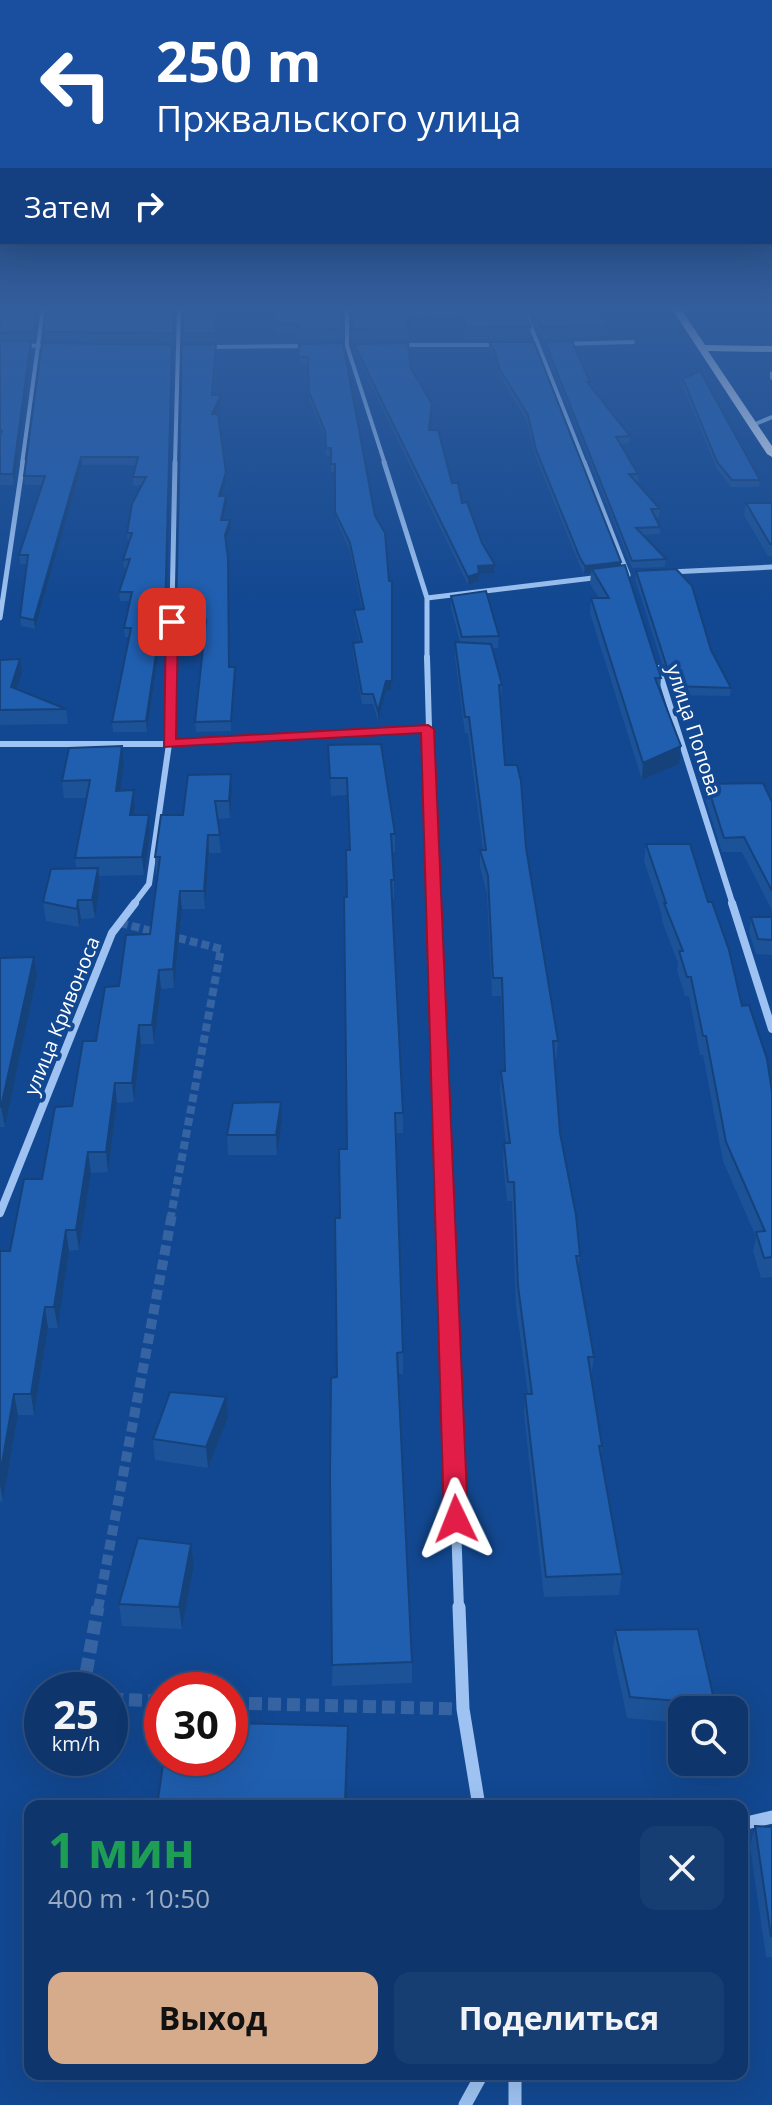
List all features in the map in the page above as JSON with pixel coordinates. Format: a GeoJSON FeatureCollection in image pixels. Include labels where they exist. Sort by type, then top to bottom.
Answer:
{"type":"FeatureCollection","features":[{"type":"Feature","properties":{"kind":"main road"},"geometry":{"type":"LineString","coordinates":[[741,407],[772,454]]}},
{"type":"Feature","properties":{"kind":"street"},"geometry":{"type":"LineString","coordinates":[[0,618],[28,407]]}},
{"type":"Feature","properties":{"kind":"street","name":"улица Кривоноса"},"geometry":{"type":"LineString","coordinates":[[0,1213],[112,933],[149,884],[169,744],[178,407]]}},
{"type":"Feature","properties":{"kind":"street"},"geometry":{"type":"LineString","coordinates":[[366,407],[427,598],[428,729],[463,1709],[478,1800]]}},
{"type":"Feature","properties":{"kind":"street"},"geometry":{"type":"LineString","coordinates":[[561,407],[633,589]]}},
{"type":"Feature","properties":{"kind":"street"},"geometry":{"type":"LineString","coordinates":[[753,425],[772,417]]}},
{"type":"Feature","properties":{"kind":"street"},"geometry":{"type":"LineString","coordinates":[[660,572],[772,567]]}},
{"type":"Feature","properties":{"kind":"street"},"geometry":{"type":"LineString","coordinates":[[427,598],[644,573]]}},
{"type":"Feature","properties":{"kind":"street","name":"улица Попова"},"geometry":{"type":"LineString","coordinates":[[657,665],[772,1029]]}},
{"type":"Feature","properties":{"kind":"street"},"geometry":{"type":"LineString","coordinates":[[0,744],[169,744],[428,729]]}},
{"type":"Feature","properties":{"kind":"street"},"geometry":{"type":"LineString","coordinates":[[748,1823],[772,1817]]}},
{"type":"Feature","properties":{"kind":"street"},"geometry":{"type":"LineString","coordinates":[[465,2105],[479,2080]]}},
{"type":"Feature","properties":{"kind":"street"},"geometry":{"type":"LineString","coordinates":[[515,2080],[515,2105]]}},
{"type":"Feature","properties":{"kind":"building"},"geometry":{"type":"Polygon","coordinates":[[[0,407],[22,407],[13,474],[0,474],[0,407]]]}},
{"type":"Feature","properties":{"kind":"building"},"geometry":{"type":"Polygon","coordinates":[[[33,407],[170,407],[165,615],[162,614],[146,721],[112,722],[131,628],[124,628],[132,592],[119,592],[130,559],[123,560],[132,533],[127,533],[132,504],[146,477],[133,477],[138,457],[81,457],[34,620],[20,617],[28,555],[19,555],[45,476],[24,476],[33,407]]]}},
{"type":"Feature","properties":{"kind":"building"},"geometry":{"type":"Polygon","coordinates":[[[181,407],[215,407],[212,414],[218,414],[226,472],[219,496],[226,496],[221,520],[230,520],[225,535],[229,667],[235,667],[231,721],[195,722],[206,620],[176,616],[181,407]]]}},
{"type":"Feature","properties":{"kind":"building"},"geometry":{"type":"Polygon","coordinates":[[[315,407],[355,407],[375,516],[385,533],[389,581],[392,581],[392,681],[386,681],[378,711],[373,694],[362,694],[353,643],[362,642],[354,610],[364,609],[350,543],[335,512],[335,464],[331,464],[331,448],[326,448],[325,431],[315,407]]]}},
{"type":"Feature","properties":{"kind":"building"},"geometry":{"type":"Polygon","coordinates":[[[385,407],[432,407],[429,430],[438,430],[452,483],[458,483],[462,503],[467,502],[482,543],[495,565],[478,566],[479,573],[468,577],[385,407]]]}},
{"type":"Feature","properties":{"kind":"building"},"geometry":{"type":"Polygon","coordinates":[[[523,407],[560,407],[621,562],[585,566],[536,450],[523,407]]]}},
{"type":"Feature","properties":{"kind":"building"},"geometry":{"type":"Polygon","coordinates":[[[571,407],[607,407],[630,436],[616,437],[638,474],[629,474],[660,509],[651,509],[660,527],[636,528],[666,559],[632,561],[571,407]]]}},
{"type":"Feature","properties":{"kind":"building"},"geometry":{"type":"Polygon","coordinates":[[[695,407],[720,407],[760,480],[732,480],[717,462],[695,407]]]}},
{"type":"Feature","properties":{"kind":"building"},"geometry":{"type":"Polygon","coordinates":[[[746,503],[772,503],[772,544],[770,544],[746,503]]]}},
{"type":"Feature","properties":{"kind":"building"},"geometry":{"type":"Polygon","coordinates":[[[625,565],[661,678],[655,678],[681,746],[643,763],[591,598],[609,598],[592,569],[625,565]]]}},
{"type":"Feature","properties":{"kind":"building"},"geometry":{"type":"Polygon","coordinates":[[[676,569],[692,586],[711,650],[731,688],[673,686],[636,571],[676,569]]]}},
{"type":"Feature","properties":{"kind":"building"},"geometry":{"type":"Polygon","coordinates":[[[486,591],[499,636],[462,637],[451,596],[486,591]]]}},
{"type":"Feature","properties":{"kind":"building"},"geometry":{"type":"Polygon","coordinates":[[[455,642],[491,644],[502,685],[499,685],[505,765],[517,765],[521,781],[526,848],[558,1041],[553,1041],[560,1133],[576,1215],[580,1256],[576,1256],[594,1357],[588,1357],[602,1446],[599,1446],[622,1574],[546,1577],[525,1394],[532,1394],[518,1286],[514,1182],[508,1182],[504,1143],[510,1143],[501,1071],[505,1071],[502,978],[493,978],[488,876],[480,850],[486,850],[469,717],[465,717],[455,642]]]}},
{"type":"Feature","properties":{"kind":"building"},"geometry":{"type":"Polygon","coordinates":[[[20,659],[11,687],[66,709],[0,710],[0,660],[20,659]]]}},
{"type":"Feature","properties":{"kind":"building"},"geometry":{"type":"Polygon","coordinates":[[[381,744],[395,834],[391,834],[394,880],[391,880],[403,1113],[395,1113],[403,1352],[397,1353],[412,1662],[332,1665],[331,1378],[337,1377],[335,1218],[340,1218],[339,1149],[347,1149],[344,897],[347,897],[346,850],[350,850],[347,778],[330,778],[328,745],[381,744]]]}},
{"type":"Feature","properties":{"kind":"building"},"geometry":{"type":"Polygon","coordinates":[[[122,746],[116,791],[134,790],[130,815],[149,815],[142,857],[75,858],[90,780],[62,781],[69,748],[122,746]]]}},
{"type":"Feature","properties":{"kind":"building"},"geometry":{"type":"Polygon","coordinates":[[[231,774],[229,801],[215,801],[220,835],[208,835],[204,891],[180,891],[173,969],[159,970],[152,1025],[139,1025],[132,1083],[115,1083],[106,1152],[88,1152],[76,1230],[66,1230],[54,1307],[45,1307],[31,1394],[14,1394],[0,1475],[0,1251],[10,1251],[24,1179],[42,1179],[55,1107],[72,1106],[83,1041],[96,1041],[105,987],[119,986],[126,935],[150,934],[160,857],[155,857],[161,815],[183,815],[188,775],[231,774]]]}},
{"type":"Feature","properties":{"kind":"building"},"geometry":{"type":"Polygon","coordinates":[[[763,783],[772,802],[772,891],[744,837],[724,838],[707,784],[763,783]]]}},
{"type":"Feature","properties":{"kind":"building"},"geometry":{"type":"Polygon","coordinates":[[[646,844],[690,844],[708,902],[712,902],[729,950],[742,1006],[749,1005],[767,1059],[772,1092],[772,1257],[764,1258],[756,1232],[765,1231],[726,1142],[706,1036],[703,1036],[691,977],[687,977],[679,951],[683,951],[646,844]]]}},
{"type":"Feature","properties":{"kind":"building"},"geometry":{"type":"Polygon","coordinates":[[[98,868],[92,900],[78,900],[77,909],[43,902],[51,869],[98,868]]]}},
{"type":"Feature","properties":{"kind":"building"},"geometry":{"type":"Polygon","coordinates":[[[751,917],[772,917],[772,940],[758,939],[751,917]]]}},
{"type":"Feature","properties":{"kind":"building"},"geometry":{"type":"Polygon","coordinates":[[[34,957],[1,1107],[0,1107],[0,958],[34,957]]]}},
{"type":"Feature","properties":{"kind":"building"},"geometry":{"type":"Polygon","coordinates":[[[281,1102],[276,1135],[227,1135],[233,1103],[281,1102]]]}},
{"type":"Feature","properties":{"kind":"building"},"geometry":{"type":"Polygon","coordinates":[[[170,1392],[226,1397],[206,1447],[153,1439],[170,1392]]]}},
{"type":"Feature","properties":{"kind":"building"},"geometry":{"type":"Polygon","coordinates":[[[138,1538],[191,1544],[179,1607],[119,1604],[138,1538]]]}},
{"type":"Feature","properties":{"kind":"building"},"geometry":{"type":"Polygon","coordinates":[[[698,1629],[713,1696],[668,1696],[668,1700],[630,1697],[615,1630],[698,1629]]]}},
{"type":"Feature","properties":{"kind":"building"},"geometry":{"type":"Polygon","coordinates":[[[248,1723],[348,1726],[345,1800],[158,1799],[161,1776],[248,1776],[248,1723]]]}},
{"type":"Feature","properties":{"kind":"building"},"geometry":{"type":"Polygon","coordinates":[[[755,1826],[772,1827],[772,1936],[771,1936],[755,1826]]]}},
{"type":"Feature","properties":{"kind":"tunnel"},"geometry":{"type":"LineString","coordinates":[[120,923],[221,949],[171,1216]]}},
{"type":"Feature","properties":{"kind":"tunnel"},"geometry":{"type":"LineString","coordinates":[[98,1609],[172,1214]]}},
{"type":"Feature","properties":{"kind":"tunnel"},"geometry":{"type":"LineString","coordinates":[[86,1672],[98,1607]]}},
{"type":"Feature","properties":{"kind":"tunnel"},"geometry":{"type":"LineString","coordinates":[[128,1700],[144,1700]]}},
{"type":"Feature","properties":{"kind":"tunnel"},"geometry":{"type":"LineString","coordinates":[[248,1703],[463,1709]]}},
{"type":"Feature","properties":{"kind":"route"},"geometry":{"type":"LineString","coordinates":[[172,622],[169,744],[428,729],[456,1519]]}}]}
